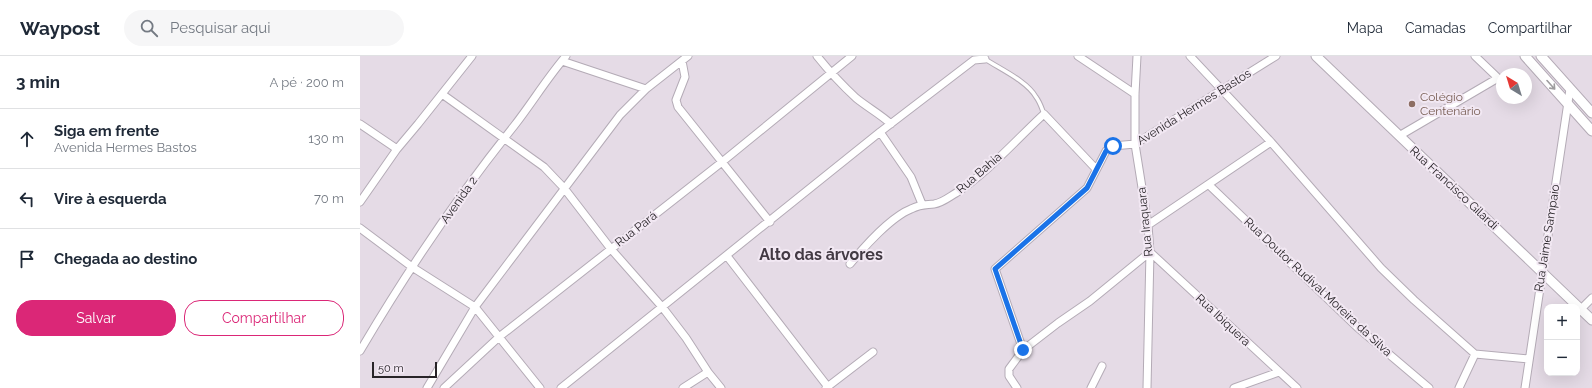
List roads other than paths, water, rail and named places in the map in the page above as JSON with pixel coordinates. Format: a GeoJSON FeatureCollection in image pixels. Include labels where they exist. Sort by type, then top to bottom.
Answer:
{"type":"FeatureCollection","features":[{"type":"Feature","properties":{"kind":"street"},"geometry":{"type":"LineString","coordinates":[[360,202],[397,149],[472,56]]}},
{"type":"Feature","properties":{"kind":"street"},"geometry":{"type":"LineString","coordinates":[[818,56],[831,73],[857,98],[884,117],[891,124]]}},
{"type":"Feature","properties":{"kind":"street","name":"Rua Pará"},"geometry":{"type":"LineString","coordinates":[[444,388],[500,337],[722,162],[852,56]]}},
{"type":"Feature","properties":{"kind":"street"},"geometry":{"type":"LineString","coordinates":[[1078,56],[1135,94]]}},
{"type":"Feature","properties":{"kind":"street","name":"Rua Iraquara"},"geometry":{"type":"LineString","coordinates":[[1137,56],[1135,144],[1148,225],[1150,252],[1147,388]]}},
{"type":"Feature","properties":{"kind":"street"},"geometry":{"type":"LineString","coordinates":[[1190,56],[1271,142],[1381,268],[1414,300],[1475,354],[1528,359]]}},
{"type":"Feature","properties":{"kind":"street","name":"Avenida Hermes Bastos"},"geometry":{"type":"LineString","coordinates":[[1023,350],[995,269],[1087,188],[1106,151],[1113,146],[1135,144],[1276,56]]}},
{"type":"Feature","properties":{"kind":"street","name":"Rua Francisco Gilardi"},"geometry":{"type":"LineString","coordinates":[[1316,56],[1575,304]]}},
{"type":"Feature","properties":{"kind":"street"},"geometry":{"type":"LineString","coordinates":[[1399,136],[1498,78],[1475,56]]}},
{"type":"Feature","properties":{"kind":"street"},"geometry":{"type":"LineString","coordinates":[[1525,56],[1592,131]]}},
{"type":"Feature","properties":{"kind":"street"},"geometry":{"type":"LineString","coordinates":[[1541,56],[1592,113]]}},
{"type":"Feature","properties":{"kind":"street"},"geometry":{"type":"LineString","coordinates":[[564,58],[646,89]]}},
{"type":"Feature","properties":{"kind":"street","name":"Avenida 2"},"geometry":{"type":"LineString","coordinates":[[360,351],[412,267],[462,195],[564,58]]}},
{"type":"Feature","properties":{"kind":"street"},"geometry":{"type":"LineString","coordinates":[[427,388],[475,307],[620,115],[646,89],[685,58]]}},
{"type":"Feature","properties":{"kind":"street"},"geometry":{"type":"LineString","coordinates":[[685,58],[685,77],[676,100],[678,107],[770,222]]}},
{"type":"Feature","properties":{"kind":"street"},"geometry":{"type":"LineString","coordinates":[[561,388],[663,308],[880,132],[974,60],[985,59]]}},
{"type":"Feature","properties":{"kind":"street","name":"Rua Jaime Sampaio"},"geometry":{"type":"LineString","coordinates":[[1525,388],[1528,359],[1570,89]]}},
{"type":"Feature","properties":{"kind":"street"},"geometry":{"type":"LineString","coordinates":[[442,94],[544,167],[564,188],[611,248],[663,308],[721,388]]}},
{"type":"Feature","properties":{"kind":"street"},"geometry":{"type":"LineString","coordinates":[[1044,114],[1096,169]]}},
{"type":"Feature","properties":{"kind":"street","name":"Rua Bahia"},"geometry":{"type":"LineString","coordinates":[[850,264],[894,220],[909,209],[922,204],[935,204],[957,192],[971,182],[1044,114]]}},
{"type":"Feature","properties":{"kind":"street"},"geometry":{"type":"LineString","coordinates":[[360,124],[397,149]]}},
{"type":"Feature","properties":{"kind":"street"},"geometry":{"type":"LineString","coordinates":[[880,132],[911,177],[922,204]]}},
{"type":"Feature","properties":{"kind":"street"},"geometry":{"type":"LineString","coordinates":[[1148,225],[1271,142]]}},
{"type":"Feature","properties":{"kind":"street","name":"Rua Doutor Rudival Moreira da Silva"},"geometry":{"type":"LineString","coordinates":[[1209,185],[1357,327],[1429,388]]}},
{"type":"Feature","properties":{"kind":"street"},"geometry":{"type":"LineString","coordinates":[[360,228],[412,267],[475,307],[540,388]]}},
{"type":"Feature","properties":{"kind":"street"},"geometry":{"type":"LineString","coordinates":[[1017,388],[1009,376],[1009,369],[1023,350],[1090,301],[1150,252]]}},
{"type":"Feature","properties":{"kind":"street","name":"Rua Ibiquera"},"geometry":{"type":"LineString","coordinates":[[1150,252],[1297,388]]}},
{"type":"Feature","properties":{"kind":"street"},"geometry":{"type":"LineString","coordinates":[[727,256],[827,387],[873,352]]}},
{"type":"Feature","properties":{"kind":"street"},"geometry":{"type":"LineString","coordinates":[[1580,309],[1592,298]]}},
{"type":"Feature","properties":{"kind":"street","name":"Rua Francisco Gilardi"},"geometry":{"type":"LineString","coordinates":[[1580,309],[1592,320]]}},
{"type":"Feature","properties":{"kind":"street"},"geometry":{"type":"LineString","coordinates":[[1459,388],[1475,354]]}},
{"type":"Feature","properties":{"kind":"street"},"geometry":{"type":"LineString","coordinates":[[1091,388],[1102,366]]}},
{"type":"Feature","properties":{"kind":"street"},"geometry":{"type":"LineString","coordinates":[[683,388],[708,372]]}},
{"type":"Feature","properties":{"kind":"street"},"geometry":{"type":"LineString","coordinates":[[1234,388],[1279,372]]}},
{"type":"Feature","properties":{"kind":"lane"},"geometry":{"type":"LineString","coordinates":[[985,59],[1021,82],[1032,91],[1044,114]]}},
{"type":"Feature","properties":{"kind":"place","name":"Colégio Centenário"},"geometry":{"type":"Point","coordinates":[1412,104]}},
{"type":"Feature","properties":{"kind":"district","name":"Alto das árvores"},"geometry":{"type":"Point","coordinates":[821,254]}}]}
